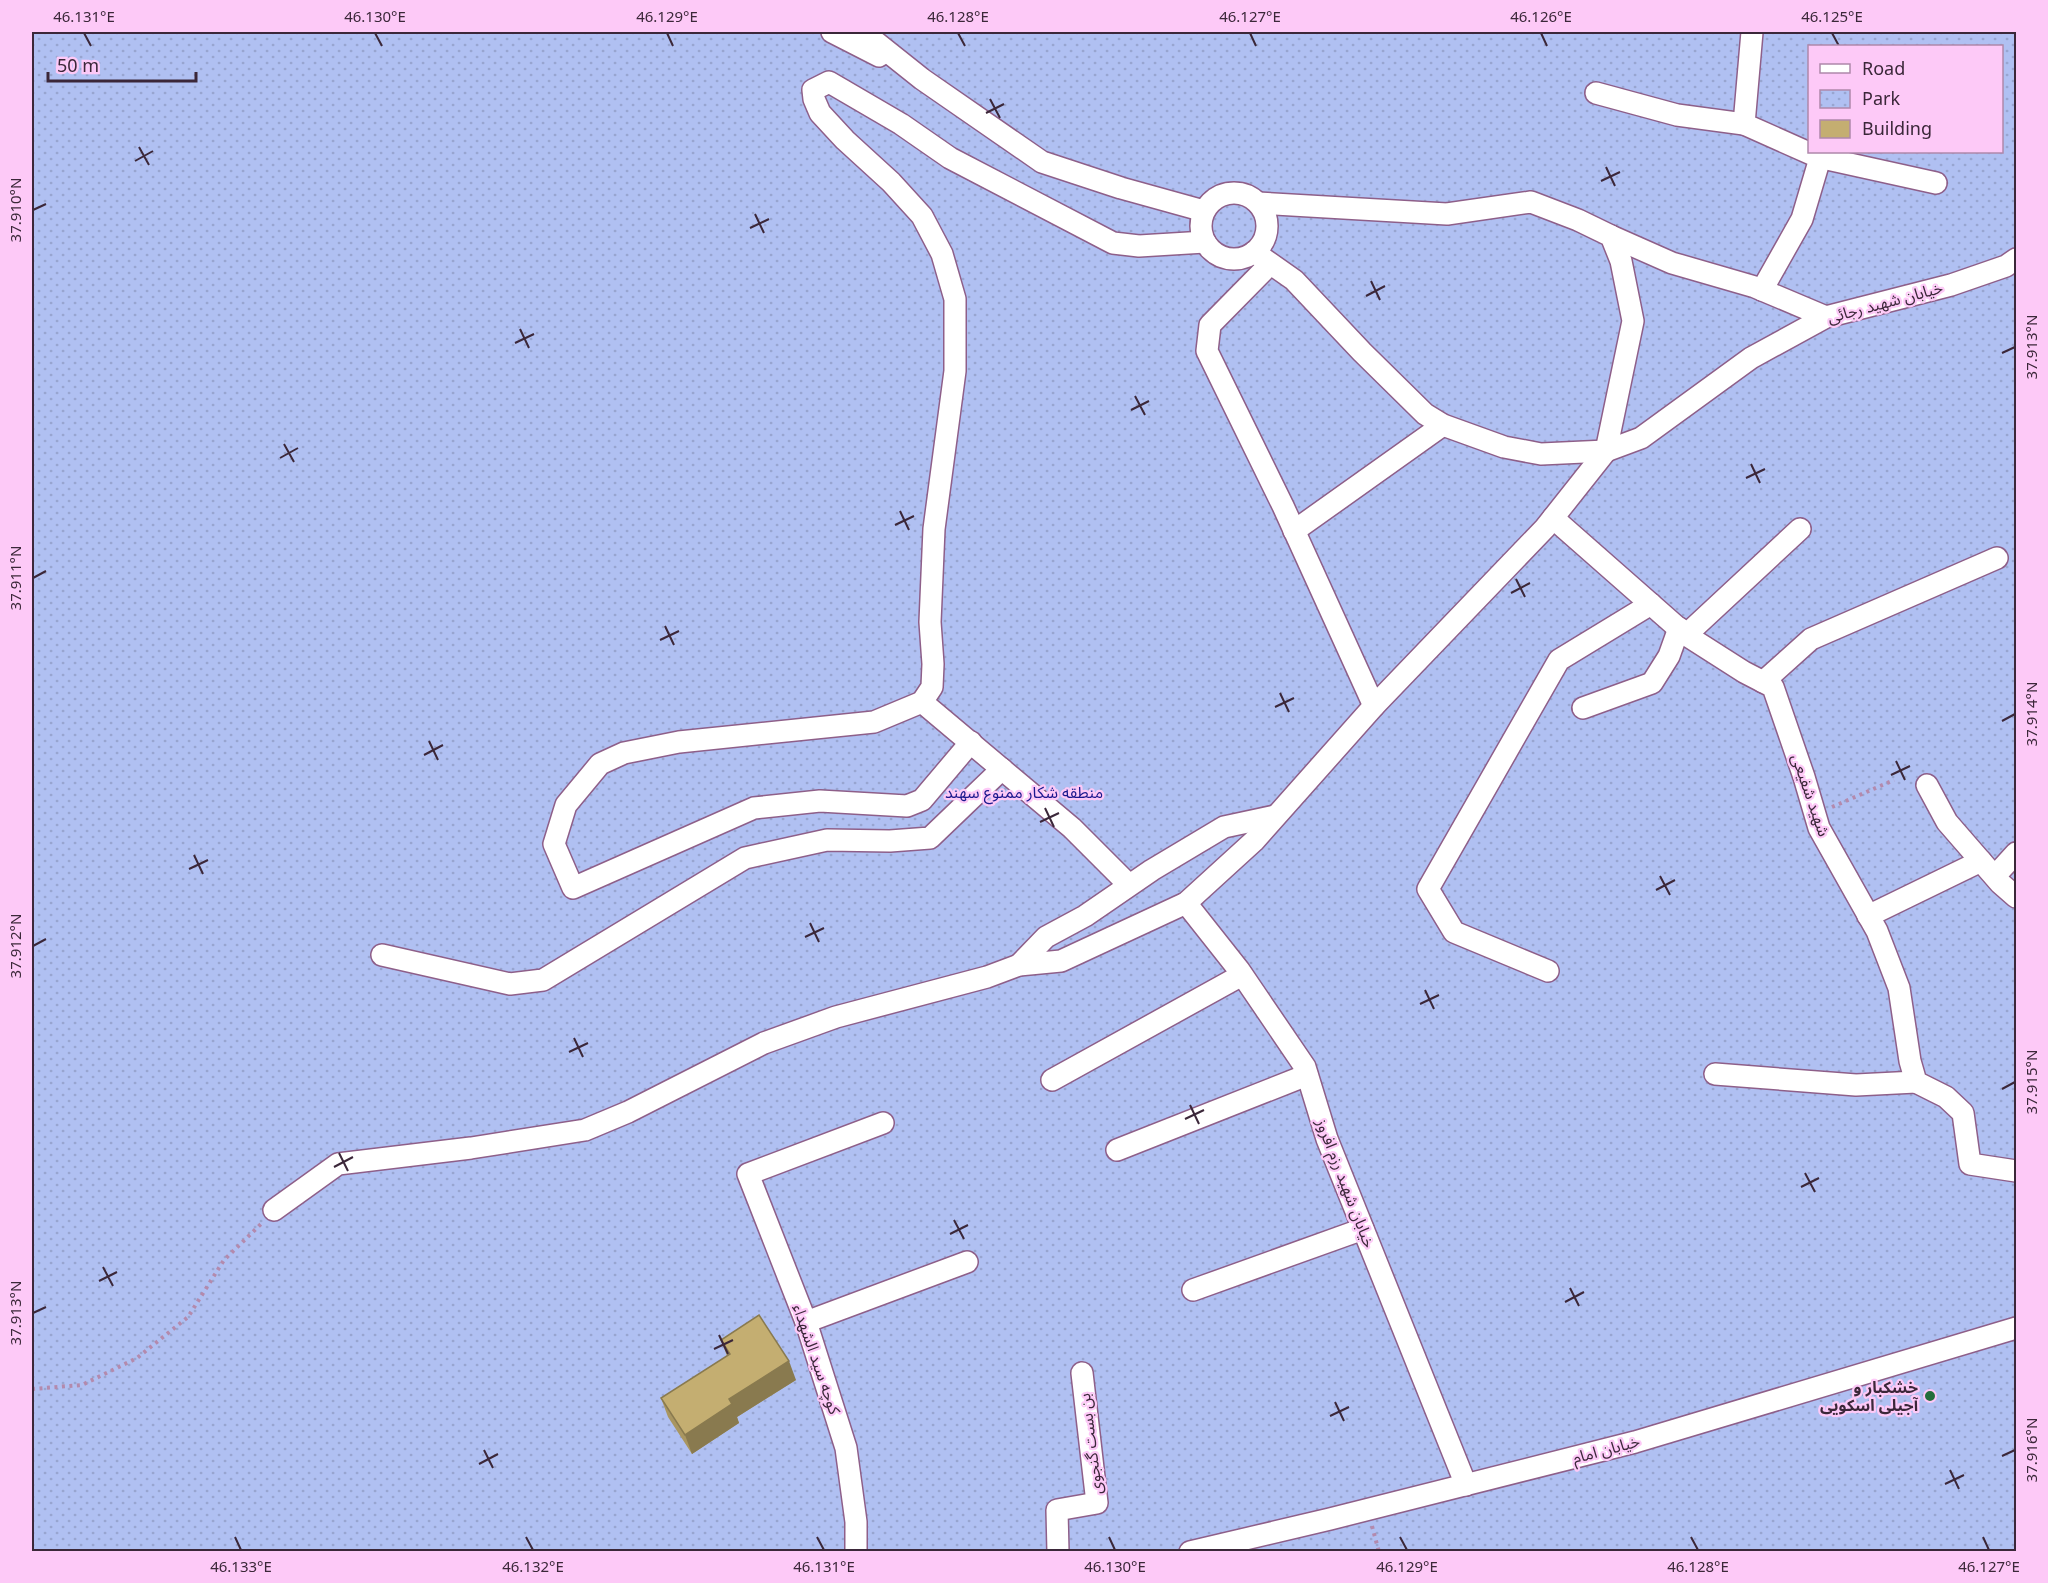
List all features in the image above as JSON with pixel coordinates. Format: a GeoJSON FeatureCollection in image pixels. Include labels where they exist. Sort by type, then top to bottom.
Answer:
{"type":"FeatureCollection","features":[{"type":"Feature","properties":{"kind":"street"},"geometry":{"type":"LineString","coordinates":[[832,32],[922,79]]}},
{"type":"Feature","properties":{"kind":"street"},"geometry":{"type":"LineString","coordinates":[[863,32],[922,79],[1042,162],[1120,188],[1204,211]]}},
{"type":"Feature","properties":{"kind":"street"},"geometry":{"type":"LineString","coordinates":[[1744,124],[1752,32]]}},
{"type":"Feature","properties":{"kind":"street"},"geometry":{"type":"LineString","coordinates":[[971,742],[922,800],[907,806],[820,801],[754,808],[573,888],[554,844],[566,805],[600,764],[624,753],[679,742],[874,722],[922,702],[932,687],[930,622],[934,529],[955,371],[955,299],[942,254],[922,216],[891,182],[845,140],[820,113],[813,90],[829,82],[901,124],[950,158],[1113,243],[1139,246],[1205,242]]}},
{"type":"Feature","properties":{"kind":"street"},"geometry":{"type":"LineString","coordinates":[[1596,93],[1677,115],[1744,124],[1808,153]]}},
{"type":"Feature","properties":{"kind":"street"},"geometry":{"type":"LineString","coordinates":[[1809,153],[1818,157],[1936,183]]}},
{"type":"Feature","properties":{"kind":"street"},"geometry":{"type":"LineString","coordinates":[[1762,290],[1802,219],[1818,165],[1818,157]]}},
{"type":"Feature","properties":{"kind":"street"},"geometry":{"type":"LineString","coordinates":[[1374,706],[1294,531],[1207,351],[1210,325],[1262,258],[1261,244],[1266,234],[1267,222],[1258,203],[1240,193],[1219,196],[1210,203],[1204,211],[1201,232],[1205,242],[1212,250],[1232,259],[1262,258],[1294,280],[1425,414],[1443,425],[1504,447],[1541,454],[1606,451]]}},
{"type":"Feature","properties":{"kind":"street"},"geometry":{"type":"LineString","coordinates":[[1258,203],[1447,214],[1530,202],[1578,220],[1672,262],[1762,290],[1826,316]]}},
{"type":"Feature","properties":{"kind":"street"},"geometry":{"type":"LineString","coordinates":[[274,1210],[338,1164],[471,1148],[585,1130],[628,1112],[764,1043],[836,1017],[987,977],[1019,964],[1061,961],[1186,903],[1254,841],[1374,706],[1553,518],[1606,451],[1633,321],[1621,261],[1611,236]]}},
{"type":"Feature","properties":{"kind":"street","name":"خیابان شهید رجائی"},"geometry":{"type":"LineString","coordinates":[[1606,451],[1641,438],[1751,358],[1826,316],[1951,285],[2006,266],[2016,259]]}},
{"type":"Feature","properties":{"kind":"street"},"geometry":{"type":"LineString","coordinates":[[1294,531],[1443,425]]}},
{"type":"Feature","properties":{"kind":"street","name":"شهید شفیعی"},"geometry":{"type":"LineString","coordinates":[[1553,518],[1682,631],[1773,687],[1820,828],[1877,931],[1899,988],[1910,1062],[1916,1082]]}},
{"type":"Feature","properties":{"kind":"street"},"geometry":{"type":"LineString","coordinates":[[1583,708],[1652,683],[1682,631],[1800,529]]}},
{"type":"Feature","properties":{"kind":"street"},"geometry":{"type":"LineString","coordinates":[[1763,682],[1811,639],[1997,558]]}},
{"type":"Feature","properties":{"kind":"street"},"geometry":{"type":"LineString","coordinates":[[1548,971],[1454,932],[1428,889],[1559,660],[1651,604]]}},
{"type":"Feature","properties":{"kind":"street"},"geometry":{"type":"LineString","coordinates":[[922,702],[1072,828],[1129,885]]}},
{"type":"Feature","properties":{"kind":"street"},"geometry":{"type":"LineString","coordinates":[[382,955],[510,984],[543,980],[745,858],[827,840],[890,841],[930,838],[1002,769]]}},
{"type":"Feature","properties":{"kind":"street"},"geometry":{"type":"LineString","coordinates":[[1928,785],[1947,822],[2016,897]]}},
{"type":"Feature","properties":{"kind":"street"},"geometry":{"type":"LineString","coordinates":[[1019,964],[1046,937],[1085,916],[1152,870],[1224,827],[1275,816]]}},
{"type":"Feature","properties":{"kind":"street"},"geometry":{"type":"LineString","coordinates":[[1868,916],[1988,868],[2016,853]]}},
{"type":"Feature","properties":{"kind":"street","name":"خیابان شهید رزم افروز"},"geometry":{"type":"LineString","coordinates":[[1186,903],[1242,975],[1305,1067],[1327,1139],[1466,1485]]}},
{"type":"Feature","properties":{"kind":"street"},"geometry":{"type":"LineString","coordinates":[[1052,1080],[1242,975]]}},
{"type":"Feature","properties":{"kind":"street"},"geometry":{"type":"LineString","coordinates":[[1715,1074],[1856,1085],[1916,1082],[1946,1097],[1963,1113],[1970,1164],[2016,1171]]}},
{"type":"Feature","properties":{"kind":"street"},"geometry":{"type":"LineString","coordinates":[[1117,1150],[1307,1076]]}},
{"type":"Feature","properties":{"kind":"street","name":"کوچه سید الشهداء"},"geometry":{"type":"LineString","coordinates":[[856,1551],[856,1522],[846,1448],[806,1322],[748,1174],[883,1123]]}},
{"type":"Feature","properties":{"kind":"street"},"geometry":{"type":"LineString","coordinates":[[1193,1290],[1363,1229]]}},
{"type":"Feature","properties":{"kind":"street"},"geometry":{"type":"LineString","coordinates":[[806,1322],[967,1262]]}},
{"type":"Feature","properties":{"kind":"street","name":"خیابان امام"},"geometry":{"type":"LineString","coordinates":[[1190,1551],[1635,1442],[2016,1328]]}},
{"type":"Feature","properties":{"kind":"street","name":"بن بست گنجوی"},"geometry":{"type":"LineString","coordinates":[[1058,1551],[1057,1510],[1097,1503],[1082,1373]]}},
{"type":"Feature","properties":{"kind":"path"},"geometry":{"type":"LineString","coordinates":[[1815,814],[1894,780]]}},
{"type":"Feature","properties":{"kind":"path"},"geometry":{"type":"LineString","coordinates":[[32,1389],[82,1384],[136,1359],[188,1317],[224,1260],[274,1210]]}},
{"type":"Feature","properties":{"kind":"green space","name":"منطقه شکار ممنوع سهند"},"geometry":{"type":"Polygon","coordinates":[[[32,32],[2016,32],[2016,1551],[32,1552],[32,32]]]}},
{"type":"Feature","properties":{"kind":"building"},"geometry":{"type":"Polygon","coordinates":[[[759,1315],[789,1361],[729,1399],[732,1404],[685,1435],[661,1398],[730,1354],[721,1340],[759,1315]]]}},
{"type":"Feature","properties":{"kind":"place","name":"خشکبار و آجیلی اسکویی"},"geometry":{"type":"Point","coordinates":[1930,1396]}}]}
